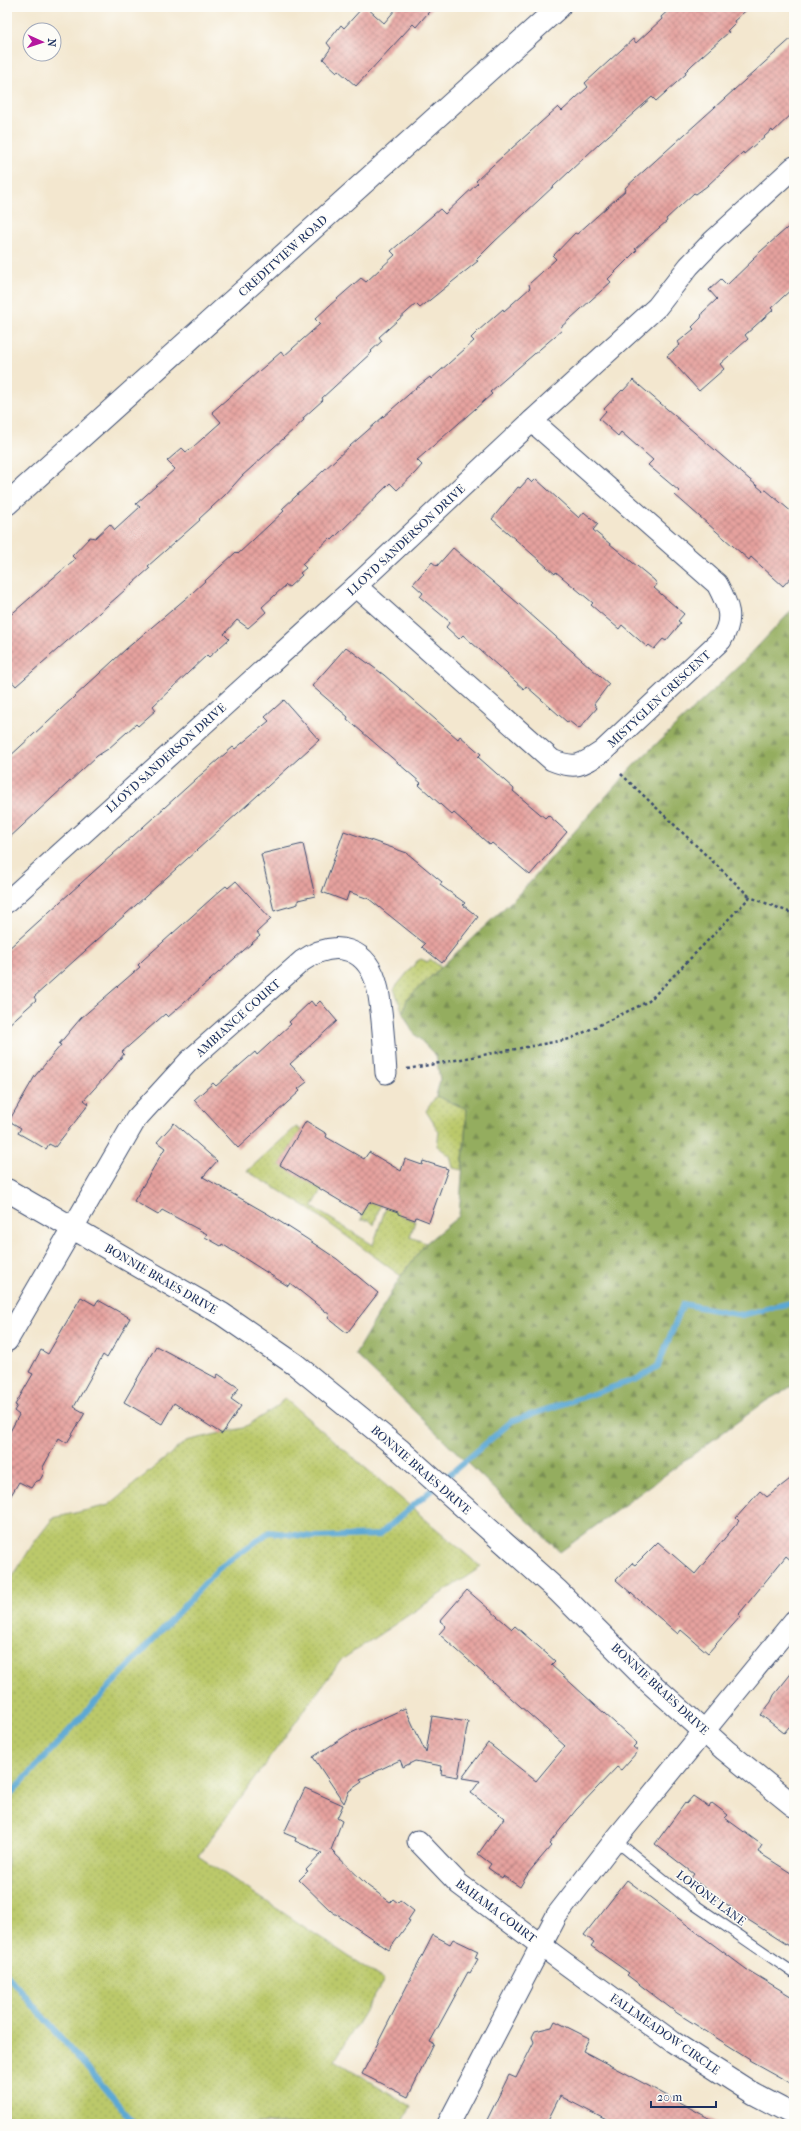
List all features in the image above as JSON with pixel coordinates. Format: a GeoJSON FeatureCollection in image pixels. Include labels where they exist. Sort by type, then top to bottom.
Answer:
{"type":"FeatureCollection","features":[{"type":"Feature","properties":{"kind":"street","name":"CREDITVIEW ROAD"},"geometry":{"type":"LineString","coordinates":[[7,504],[558,7]]}},
{"type":"Feature","properties":{"kind":"street","name":"LLOYD SANDERSON DRIVE"},"geometry":{"type":"LineString","coordinates":[[7,902],[356,586],[532,421],[657,307],[689,266],[713,241],[794,167]]}},
{"type":"Feature","properties":{"kind":"street","name":"MISTYGLEN CRESCENT"},"geometry":{"type":"LineString","coordinates":[[356,586],[552,760],[567,766],[587,762],[603,751],[722,640],[728,630],[730,616],[727,602],[717,584],[532,421]]}},
{"type":"Feature","properties":{"kind":"street","name":"AMBIANCE COURT"},"geometry":{"type":"LineString","coordinates":[[7,1341],[126,1132],[146,1106],[190,1060],[302,961],[315,952],[327,948],[344,948],[356,954],[369,967],[378,989],[386,1073]]}},
{"type":"Feature","properties":{"kind":"street","name":"BONNIE BRAES DRIVE"},"geometry":{"type":"LineString","coordinates":[[7,1190],[241,1326],[316,1381],[399,1449],[558,1591],[647,1680],[729,1754],[794,1806]]}},
{"type":"Feature","properties":{"kind":"street"},"geometry":{"type":"LineString","coordinates":[[448,2124],[557,1915],[615,1840],[794,1621]]}},
{"type":"Feature","properties":{"kind":"street","name":"BAHAMA COURT"},"geometry":{"type":"LineString","coordinates":[[418,1841],[458,1884],[541,1945]]}},
{"type":"Feature","properties":{"kind":"street","name":"FALLMEADOW CIRCLE"},"geometry":{"type":"LineString","coordinates":[[541,1945],[673,2042],[754,2094],[794,2115]]}},
{"type":"Feature","properties":{"kind":"lane","name":"LOFONE LANE"},"geometry":{"type":"LineString","coordinates":[[615,1840],[695,1905],[794,1973]]}},
{"type":"Feature","properties":{"kind":"path"},"geometry":{"type":"LineString","coordinates":[[621,774],[750,897],[794,914]]}},
{"type":"Feature","properties":{"kind":"path"},"geometry":{"type":"LineString","coordinates":[[386,1073],[570,1039],[583,1033],[649,1001],[750,897]]}},
{"type":"Feature","properties":{"kind":"green space"},"geometry":{"type":"Polygon","coordinates":[[[794,608],[794,1385],[766,1401],[560,1552],[355,1354],[401,1276],[426,1243],[459,1216],[467,1109],[436,1096],[440,1080],[436,1056],[412,1031],[403,1013],[407,999],[516,897],[633,766],[742,663],[794,608]]]}},
{"type":"Feature","properties":{"kind":"green space"},"geometry":{"type":"Polygon","coordinates":[[[421,959],[428,962],[430,959],[441,967],[407,999],[403,1013],[394,989],[417,961],[421,959]]]}},
{"type":"Feature","properties":{"kind":"green space"},"geometry":{"type":"Polygon","coordinates":[[[436,1096],[467,1109],[462,1170],[453,1168],[450,1156],[437,1146],[439,1132],[426,1111],[436,1096]]]}},
{"type":"Feature","properties":{"kind":"green space"},"geometry":{"type":"Polygon","coordinates":[[[296,1127],[301,1130],[280,1165],[322,1190],[312,1207],[373,1245],[386,1207],[380,1205],[374,1225],[369,1220],[361,1220],[362,1214],[382,1180],[399,1212],[398,1214],[415,1221],[410,1237],[426,1243],[401,1276],[308,1208],[247,1171],[296,1127]]]}},
{"type":"Feature","properties":{"kind":"green space"},"geometry":{"type":"Polygon","coordinates":[[[284,1398],[481,1567],[341,1660],[198,1856],[384,1980],[335,2060],[411,2106],[402,2124],[7,2124],[7,1586],[33,1544],[53,1518],[109,1505],[186,1441],[243,1428],[278,1406],[284,1398]]]}},
{"type":"Feature","properties":{"kind":"building"},"geometry":{"type":"Polygon","coordinates":[[[363,7],[366,7],[384,23],[396,9],[394,7],[433,7],[416,27],[413,24],[356,86],[323,59],[331,48],[327,43],[341,25],[344,28],[363,7]]]}},
{"type":"Feature","properties":{"kind":"building"},"geometry":{"type":"Polygon","coordinates":[[[672,7],[750,7],[734,21],[735,23],[727,31],[729,32],[685,72],[686,74],[656,101],[652,97],[600,143],[494,242],[476,260],[478,261],[420,308],[416,304],[379,337],[382,341],[371,351],[372,352],[322,398],[323,400],[303,418],[304,420],[242,476],[225,495],[199,519],[200,520],[148,566],[150,568],[16,686],[7,676],[7,618],[75,559],[72,556],[90,537],[95,538],[110,524],[115,530],[140,507],[136,504],[175,469],[167,461],[182,448],[186,452],[193,447],[221,422],[212,412],[281,352],[284,356],[320,324],[315,319],[329,306],[361,278],[366,282],[395,255],[391,251],[440,209],[445,214],[478,183],[476,181],[493,165],[558,107],[562,111],[588,87],[585,83],[633,39],[636,43],[662,19],[661,17],[672,7]]]}},
{"type":"Feature","properties":{"kind":"building"},"geometry":{"type":"Polygon","coordinates":[[[794,36],[794,112],[773,132],[772,130],[744,154],[743,152],[707,186],[696,194],[694,193],[666,219],[667,221],[635,249],[637,250],[608,279],[611,282],[560,328],[562,330],[490,392],[492,394],[417,460],[422,465],[415,473],[397,490],[390,483],[332,540],[330,538],[302,564],[306,568],[300,573],[302,575],[289,587],[286,585],[262,607],[266,612],[248,628],[237,620],[224,634],[229,639],[209,657],[207,655],[153,706],[156,710],[138,726],[136,724],[108,749],[97,756],[7,840],[7,759],[126,649],[191,594],[236,552],[238,554],[284,511],[282,509],[350,446],[416,388],[430,377],[431,379],[474,341],[471,338],[478,331],[530,288],[529,284],[556,259],[553,256],[575,233],[577,234],[626,190],[625,188],[794,36]]]}},
{"type":"Feature","properties":{"kind":"building"},"geometry":{"type":"Polygon","coordinates":[[[794,222],[794,287],[771,308],[773,310],[745,335],[748,339],[720,364],[724,369],[699,391],[667,356],[680,345],[678,342],[694,329],[692,327],[701,318],[702,313],[717,299],[709,290],[721,279],[727,285],[754,259],[753,258],[794,222]]]}},
{"type":"Feature","properties":{"kind":"building"},"geometry":{"type":"Polygon","coordinates":[[[633,380],[763,491],[766,490],[794,514],[794,574],[783,586],[751,557],[749,560],[675,495],[679,491],[648,465],[653,460],[621,432],[618,436],[599,419],[606,411],[604,409],[633,380]]]}},
{"type":"Feature","properties":{"kind":"building"},"geometry":{"type":"Polygon","coordinates":[[[528,479],[532,483],[536,479],[579,518],[584,512],[598,524],[593,530],[654,580],[657,584],[654,588],[684,614],[678,621],[681,623],[666,641],[663,639],[654,649],[649,645],[647,647],[622,625],[619,629],[591,605],[593,603],[556,572],[555,574],[492,519],[518,487],[520,488],[528,479]]]}},
{"type":"Feature","properties":{"kind":"building"},"geometry":{"type":"Polygon","coordinates":[[[453,548],[609,684],[594,704],[597,708],[579,729],[569,721],[567,722],[526,686],[524,689],[463,635],[459,639],[446,627],[450,622],[420,597],[423,593],[413,584],[432,562],[437,566],[453,548]]]}},
{"type":"Feature","properties":{"kind":"building"},"geometry":{"type":"Polygon","coordinates":[[[346,647],[384,675],[458,739],[460,736],[481,754],[478,757],[514,789],[513,791],[545,818],[548,815],[567,832],[530,875],[492,843],[490,845],[454,813],[452,815],[419,785],[421,783],[347,719],[348,717],[312,686],[346,647]]]}},
{"type":"Feature","properties":{"kind":"building"},"geometry":{"type":"Polygon","coordinates":[[[284,700],[319,740],[34,997],[36,1000],[7,1026],[7,950],[196,779],[233,747],[235,749],[269,721],[265,717],[284,700]]]}},
{"type":"Feature","properties":{"kind":"building"},"geometry":{"type":"Polygon","coordinates":[[[344,831],[407,853],[442,882],[440,885],[465,903],[463,905],[478,917],[442,963],[422,947],[425,944],[369,899],[349,892],[346,901],[322,892],[344,831]]]}},
{"type":"Feature","properties":{"kind":"building"},"geometry":{"type":"Polygon","coordinates":[[[303,844],[315,896],[298,900],[298,904],[274,911],[261,854],[303,844]]]}},
{"type":"Feature","properties":{"kind":"building"},"geometry":{"type":"Polygon","coordinates":[[[236,881],[271,919],[257,932],[260,936],[168,1017],[165,1014],[122,1052],[124,1054],[84,1100],[89,1104],[55,1147],[49,1144],[46,1149],[18,1133],[21,1128],[9,1121],[35,1076],[81,1018],[140,967],[138,965],[143,960],[221,890],[226,886],[228,888],[236,881]]]}},
{"type":"Feature","properties":{"kind":"building"},"geometry":{"type":"Polygon","coordinates":[[[311,1001],[315,1006],[320,1001],[337,1021],[290,1064],[307,1082],[298,1089],[300,1091],[238,1148],[194,1100],[213,1083],[216,1086],[255,1052],[257,1055],[291,1024],[289,1022],[311,1001]]]}},
{"type":"Feature","properties":{"kind":"building"},"geometry":{"type":"Polygon","coordinates":[[[306,1121],[327,1134],[326,1137],[364,1159],[369,1152],[401,1171],[405,1159],[422,1165],[423,1161],[448,1169],[429,1222],[416,1217],[415,1220],[398,1214],[398,1212],[369,1202],[362,1214],[280,1165],[306,1121]]]}},
{"type":"Feature","properties":{"kind":"building"},"geometry":{"type":"Polygon","coordinates":[[[174,1123],[217,1161],[203,1177],[268,1214],[307,1239],[337,1259],[378,1293],[347,1333],[328,1318],[330,1315],[290,1283],[288,1286],[222,1244],[221,1246],[205,1237],[207,1234],[162,1210],[158,1215],[134,1201],[165,1148],[157,1142],[174,1123]]]}},
{"type":"Feature","properties":{"kind":"building"},"geometry":{"type":"Polygon","coordinates":[[[81,1297],[95,1305],[98,1300],[130,1318],[107,1358],[103,1355],[74,1407],[85,1413],[67,1443],[59,1438],[43,1467],[44,1473],[40,1480],[35,1482],[31,1488],[19,1482],[7,1502],[7,1437],[19,1415],[14,1411],[17,1406],[15,1405],[33,1374],[29,1372],[41,1350],[48,1354],[81,1297]]]}},
{"type":"Feature","properties":{"kind":"building"},"geometry":{"type":"Polygon","coordinates":[[[156,1346],[216,1378],[218,1374],[239,1388],[231,1399],[241,1406],[222,1434],[174,1403],[162,1424],[124,1402],[156,1346]]]}},
{"type":"Feature","properties":{"kind":"building"},"geometry":{"type":"Polygon","coordinates":[[[794,1476],[794,1563],[786,1556],[739,1614],[741,1616],[708,1653],[681,1630],[678,1634],[616,1580],[632,1563],[635,1565],[658,1542],[695,1574],[739,1521],[736,1518],[760,1491],[767,1497],[794,1476]]]}},
{"type":"Feature","properties":{"kind":"building"},"geometry":{"type":"Polygon","coordinates":[[[467,1590],[512,1629],[515,1626],[555,1661],[551,1665],[637,1743],[633,1747],[638,1751],[621,1770],[617,1767],[576,1810],[549,1844],[551,1846],[529,1872],[520,1887],[503,1876],[502,1878],[488,1868],[491,1864],[478,1854],[504,1818],[471,1793],[480,1781],[462,1778],[488,1743],[536,1781],[565,1746],[439,1634],[446,1626],[440,1621],[467,1590]]]}},
{"type":"Feature","properties":{"kind":"building"},"geometry":{"type":"Polygon","coordinates":[[[794,1670],[794,1721],[784,1733],[761,1715],[771,1702],[774,1695],[794,1670]]]}},
{"type":"Feature","properties":{"kind":"building"},"geometry":{"type":"Polygon","coordinates":[[[405,1708],[426,1753],[432,1716],[468,1722],[458,1777],[441,1774],[442,1766],[415,1761],[403,1767],[400,1760],[360,1779],[362,1782],[349,1791],[344,1803],[313,1757],[347,1735],[405,1708]]]}},
{"type":"Feature","properties":{"kind":"building"},"geometry":{"type":"Polygon","coordinates":[[[305,1788],[343,1805],[337,1818],[342,1821],[331,1850],[368,1886],[390,1902],[393,1899],[398,1903],[400,1900],[414,1911],[408,1920],[410,1921],[389,1950],[331,1911],[299,1880],[322,1853],[295,1841],[296,1838],[284,1833],[305,1788]]]}},
{"type":"Feature","properties":{"kind":"building"},"geometry":{"type":"Polygon","coordinates":[[[693,1796],[709,1807],[712,1803],[728,1815],[725,1818],[762,1845],[758,1852],[794,1875],[794,1949],[731,1909],[732,1908],[691,1878],[694,1874],[655,1844],[685,1803],[686,1804],[693,1796]]]}},
{"type":"Feature","properties":{"kind":"building"},"geometry":{"type":"Polygon","coordinates":[[[627,1880],[746,1969],[794,1998],[794,2085],[749,2060],[750,2059],[677,2013],[627,1975],[629,1973],[591,1946],[594,1942],[584,1935],[627,1880]]]}},
{"type":"Feature","properties":{"kind":"building"},"geometry":{"type":"Polygon","coordinates":[[[433,1935],[450,1944],[453,1939],[478,1951],[475,1958],[478,1959],[470,1973],[468,1972],[430,2042],[434,2044],[408,2097],[362,2074],[433,1935]]]}},
{"type":"Feature","properties":{"kind":"building"},"geometry":{"type":"Polygon","coordinates":[[[555,2021],[589,2038],[583,2051],[720,2124],[614,2124],[560,2096],[546,2124],[485,2124],[509,2075],[516,2078],[534,2042],[532,2037],[535,2031],[552,2027],[555,2021]]]}},
{"type":"Feature","properties":{"kind":"waterway"},"geometry":{"type":"LineString","coordinates":[[7,1798],[218,1569],[269,1532],[314,1537],[379,1535],[512,1421],[637,1379],[658,1366],[683,1304],[742,1315],[794,1302]]}},
{"type":"Feature","properties":{"kind":"waterway"},"geometry":{"type":"LineString","coordinates":[[7,1975],[135,2124]]}}]}
